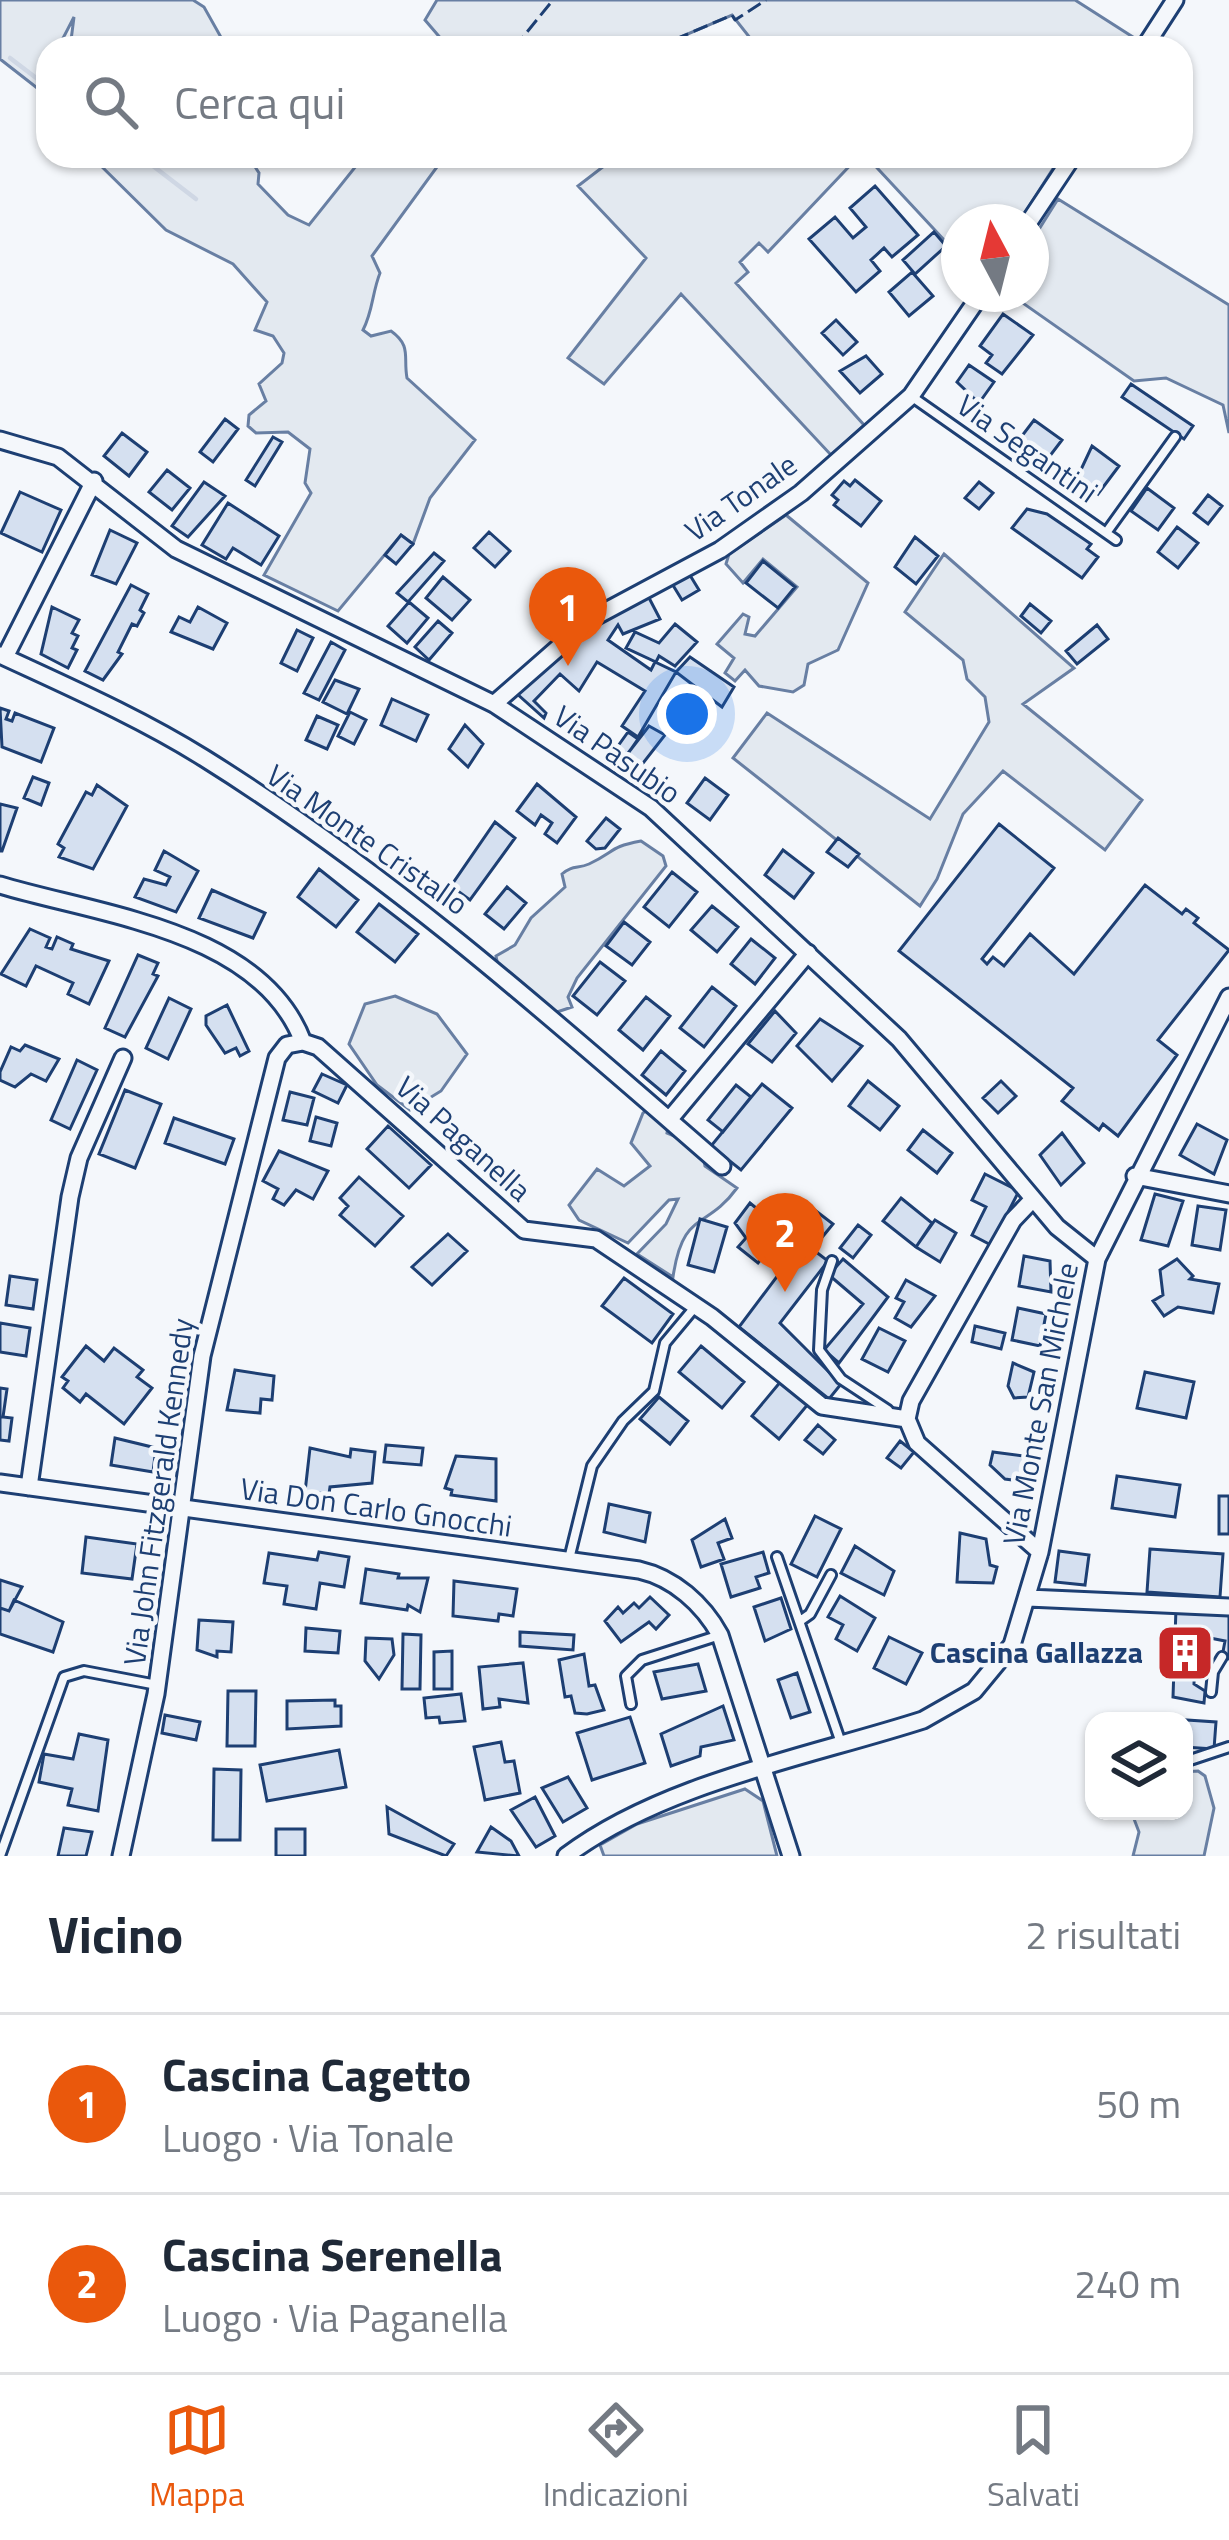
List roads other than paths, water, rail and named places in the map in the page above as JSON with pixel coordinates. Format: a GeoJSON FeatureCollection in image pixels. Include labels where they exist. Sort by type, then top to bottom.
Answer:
{"type":"FeatureCollection","features":[{"type":"Feature","properties":{"kind":"street"},"geometry":{"type":"LineString","coordinates":[[1152,36],[1175,0]]}},
{"type":"Feature","properties":{"kind":"street"},"geometry":{"type":"LineString","coordinates":[[1041,204],[1064,168]]}},
{"type":"Feature","properties":{"kind":"street","name":"Via Tonale"},"geometry":{"type":"LineString","coordinates":[[494,704],[591,619],[720,550],[801,493],[911,396],[969,312]]}},
{"type":"Feature","properties":{"kind":"street","name":"Via Pasubio"},"geometry":{"type":"LineString","coordinates":[[0,440],[58,457],[176,549],[494,704],[651,808],[899,1039],[1063,1233],[1097,1259]]}},
{"type":"Feature","properties":{"kind":"street"},"geometry":{"type":"LineString","coordinates":[[3,656],[94,481]]}},
{"type":"Feature","properties":{"kind":"street","name":"Via Monte Cristallo"},"geometry":{"type":"LineString","coordinates":[[3,656],[185,747],[326,839],[495,967],[722,1166]]}},
{"type":"Feature","properties":{"kind":"street"},"geometry":{"type":"LineString","coordinates":[[0,885],[223,954],[272,994],[295,1021],[303,1042]]}},
{"type":"Feature","properties":{"kind":"street"},"geometry":{"type":"LineString","coordinates":[[669,1120],[808,953]]}},
{"type":"Feature","properties":{"kind":"street","name":"Via Monte San Michele"},"geometry":{"type":"LineString","coordinates":[[566,1856],[593,1836],[661,1803],[923,1720],[974,1691],[1003,1661],[1040,1552],[1097,1259],[1229,998]]}},
{"type":"Feature","properties":{"kind":"street","name":"Via Paganella"},"geometry":{"type":"LineString","coordinates":[[303,1042],[318,1047],[524,1230],[588,1236],[696,1306],[823,1406],[907,1419]]}},
{"type":"Feature","properties":{"kind":"street","name":"Via John Fitzgerald Kennedy"},"geometry":{"type":"LineString","coordinates":[[121,1856],[158,1686],[202,1356],[277,1058],[287,1045],[303,1042]]}},
{"type":"Feature","properties":{"kind":"street"},"geometry":{"type":"LineString","coordinates":[[29,1487],[70,1197],[79,1158],[123,1058]]}},
{"type":"Feature","properties":{"kind":"street"},"geometry":{"type":"LineString","coordinates":[[1136,1176],[1229,1194]]}},
{"type":"Feature","properties":{"kind":"street"},"geometry":{"type":"LineString","coordinates":[[1033,1199],[1013,1220],[911,1401],[907,1419],[917,1443],[1040,1552]]}},
{"type":"Feature","properties":{"kind":"street","name":"Via Don Carlo Gnocchi"},"geometry":{"type":"LineString","coordinates":[[0,1483],[663,1578],[701,1607],[720,1635],[791,1856]]}},
{"type":"Feature","properties":{"kind":"street"},"geometry":{"type":"LineString","coordinates":[[1028,1598],[1229,1607]]}},
{"type":"Feature","properties":{"kind":"lane","name":"Via Segantini"},"geometry":{"type":"LineString","coordinates":[[911,396],[1116,540]]}},
{"type":"Feature","properties":{"kind":"lane"},"geometry":{"type":"LineString","coordinates":[[1106,533],[1175,437]]}},
{"type":"Feature","properties":{"kind":"lane"},"geometry":{"type":"LineString","coordinates":[[832,1261],[822,1290],[819,1350],[841,1379],[907,1419]]}},
{"type":"Feature","properties":{"kind":"lane"},"geometry":{"type":"LineString","coordinates":[[569,1561],[592,1466],[622,1421],[654,1391],[664,1343],[696,1306]]}},
{"type":"Feature","properties":{"kind":"lane"},"geometry":{"type":"LineString","coordinates":[[777,1557],[842,1745]]}},
{"type":"Feature","properties":{"kind":"lane"},"geometry":{"type":"LineString","coordinates":[[800,1622],[810,1614],[831,1575]]}},
{"type":"Feature","properties":{"kind":"lane"},"geometry":{"type":"LineString","coordinates":[[631,1704],[626,1676],[635,1664],[720,1635]]}},
{"type":"Feature","properties":{"kind":"lane"},"geometry":{"type":"LineString","coordinates":[[1211,1692],[1213,1672],[1222,1657]]}},
{"type":"Feature","properties":{"kind":"lane","name":"Via John Fitzgerald Kennedy"},"geometry":{"type":"LineString","coordinates":[[0,1856],[67,1674],[84,1671],[158,1686]]}},
{"type":"Feature","properties":{"kind":"lane"},"geometry":{"type":"LineString","coordinates":[[1193,1759],[1229,1747]]}},
{"type":"Feature","properties":{"kind":"waterway"},"geometry":{"type":"LineString","coordinates":[[10,58],[36,78]]}},
{"type":"Feature","properties":{"kind":"waterway"},"geometry":{"type":"LineString","coordinates":[[156,168],[196,199]]}},
{"type":"Feature","properties":{"kind":"place","name":"Cascina Cagetto"},"geometry":{"type":"Point","coordinates":[568,666]}},
{"type":"Feature","properties":{"kind":"place","name":"Cascina Serenella"},"geometry":{"type":"Point","coordinates":[785,1292]}},
{"type":"Feature","properties":{"kind":"place","name":"Cascina Gallazza"},"geometry":{"type":"Point","coordinates":[1185,1653]}}]}
